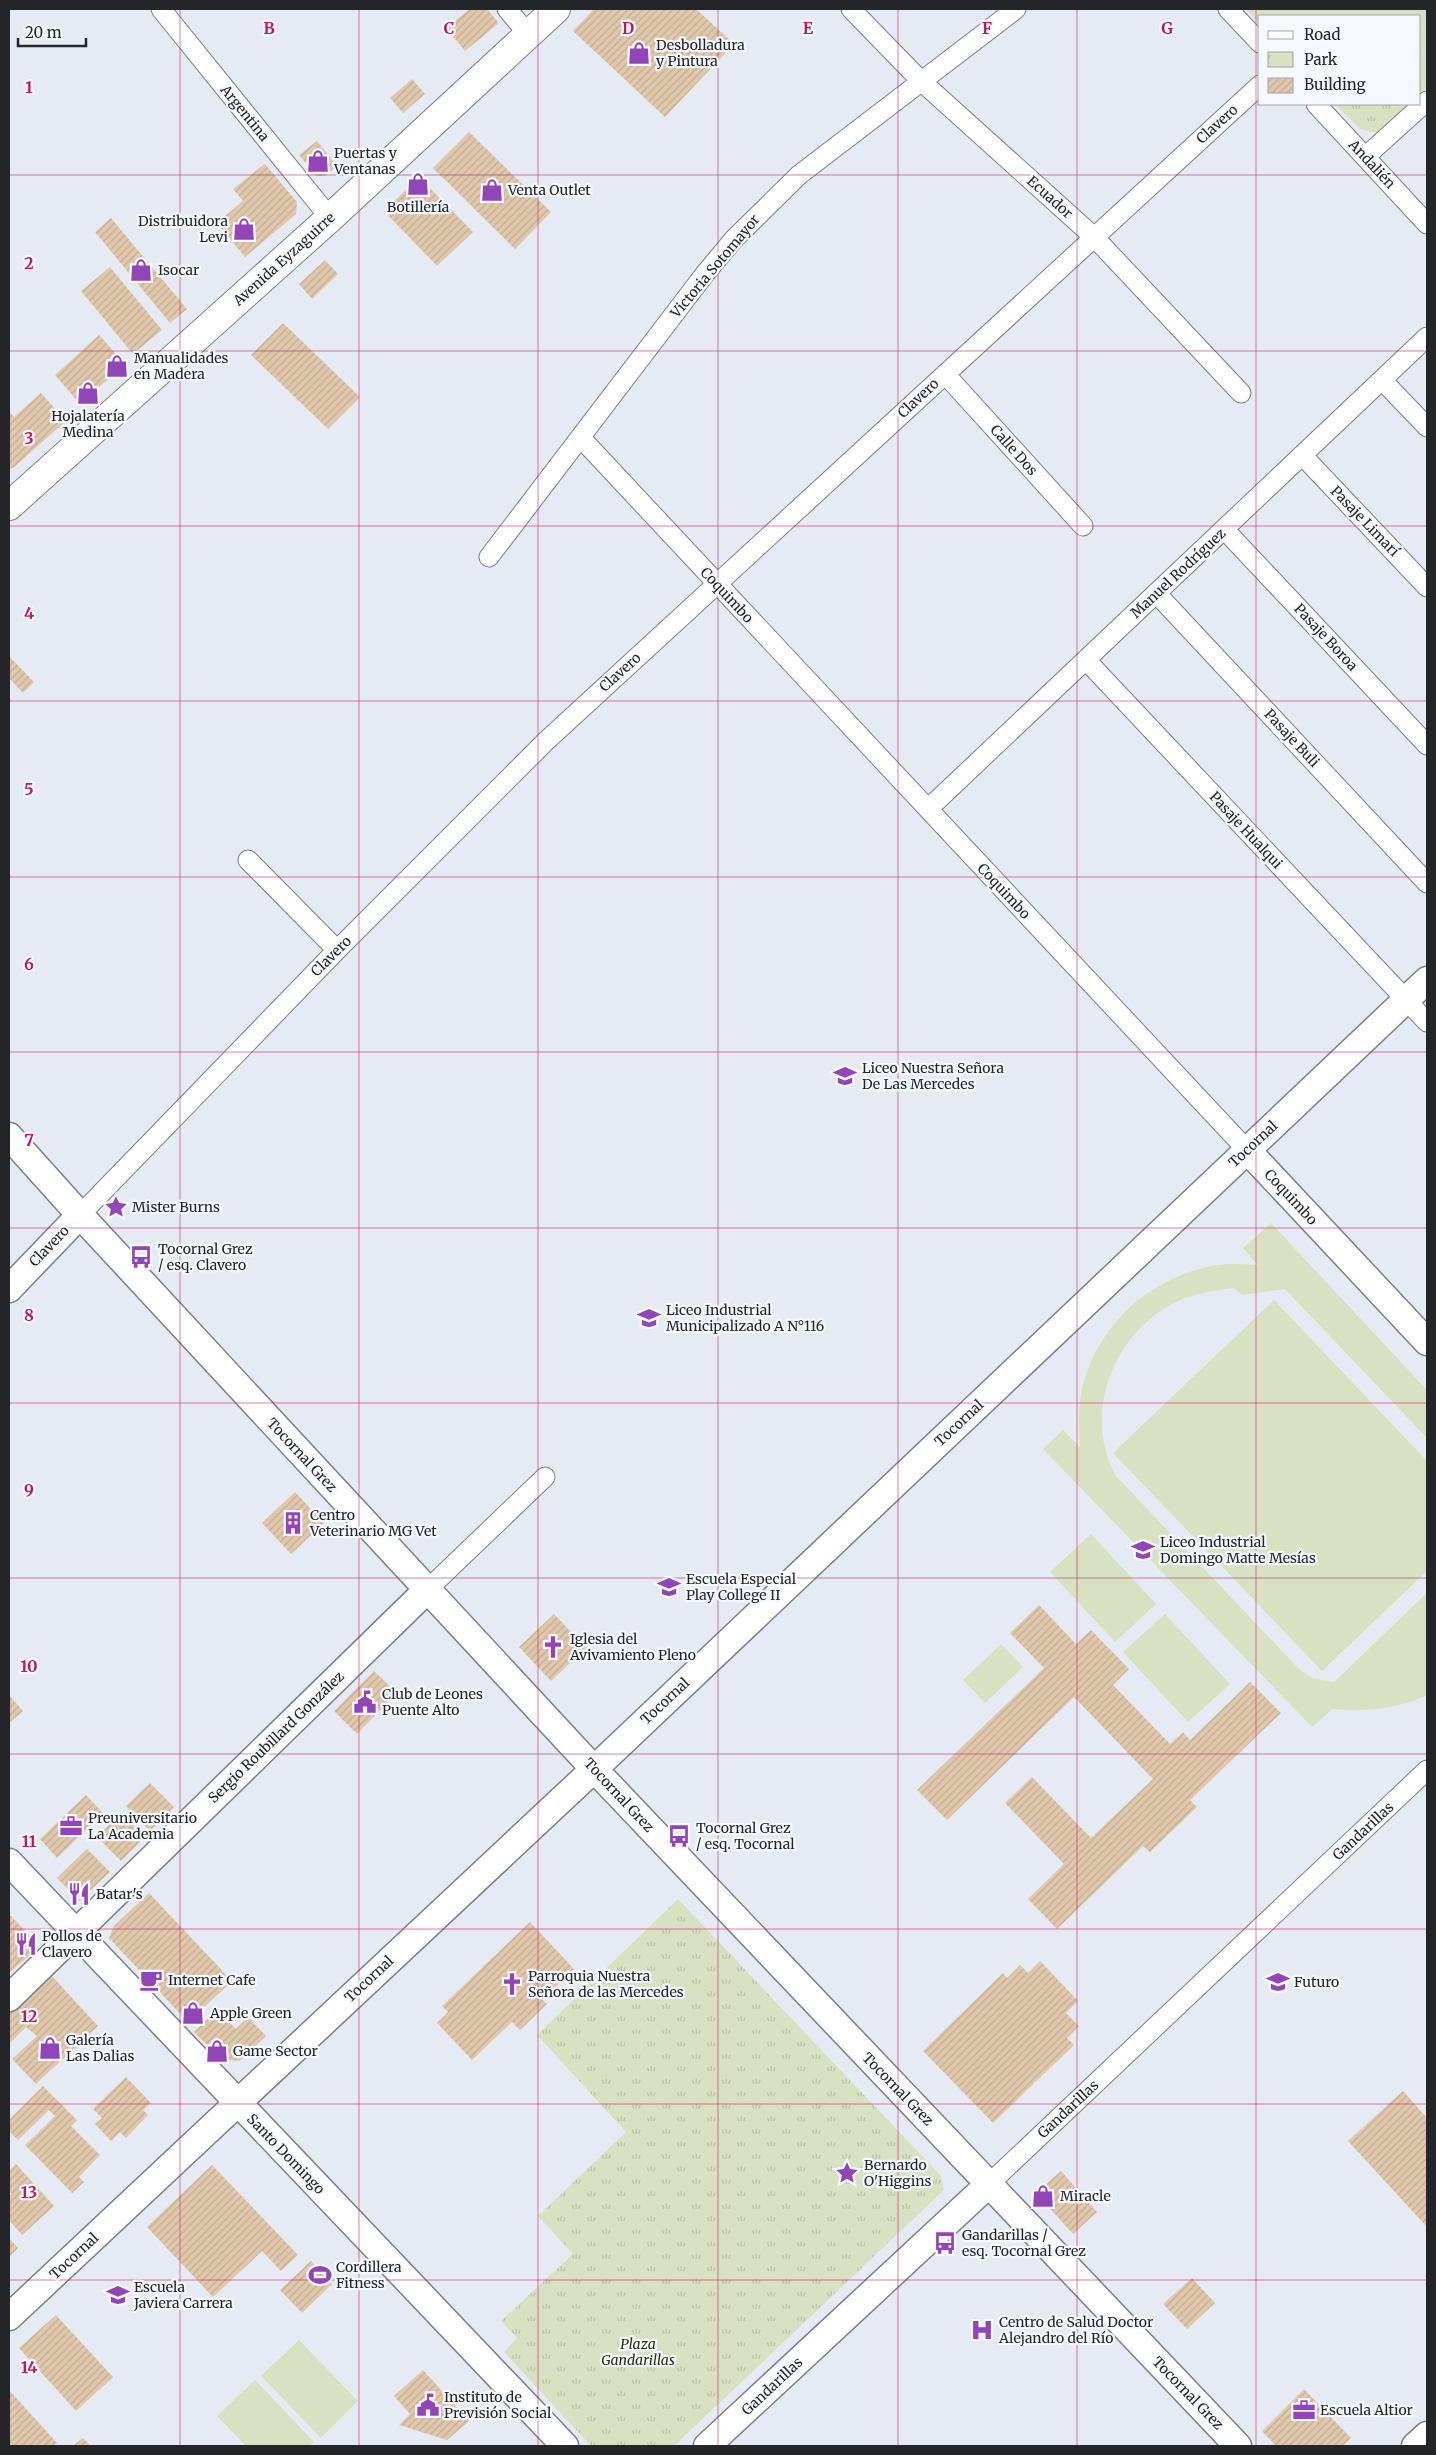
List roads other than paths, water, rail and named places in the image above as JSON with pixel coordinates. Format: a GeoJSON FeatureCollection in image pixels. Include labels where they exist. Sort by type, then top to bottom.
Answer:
{"type":"FeatureCollection","features":[{"type":"Feature","properties":{"kind":"main road","name":"Avenida Eyzaguirre"},"geometry":{"type":"LineString","coordinates":[[9,506],[330,218],[556,9]]}},
{"type":"Feature","properties":{"kind":"street","name":"Argentina"},"geometry":{"type":"LineString","coordinates":[[161,9],[330,218]]}},
{"type":"Feature","properties":{"kind":"street"},"geometry":{"type":"LineString","coordinates":[[507,9],[528,34]]}},
{"type":"Feature","properties":{"kind":"street","name":"Ecuador"},"geometry":{"type":"LineString","coordinates":[[851,9],[922,82],[1094,237],[1241,393]]}},
{"type":"Feature","properties":{"kind":"street","name":"Victoria Sotomayor"},"geometry":{"type":"LineString","coordinates":[[489,557],[704,275],[740,233],[799,175],[1016,9]]}},
{"type":"Feature","properties":{"kind":"street"},"geometry":{"type":"LineString","coordinates":[[1228,9],[1258,41]]}},
{"type":"Feature","properties":{"kind":"street","name":"Clavero"},"geometry":{"type":"LineString","coordinates":[[9,1289],[337,950],[545,742],[1258,87]]}},
{"type":"Feature","properties":{"kind":"street"},"geometry":{"type":"LineString","coordinates":[[1365,157],[1427,101]]}},
{"type":"Feature","properties":{"kind":"street","name":"Andalién"},"geometry":{"type":"LineString","coordinates":[[1317,105],[1427,224]]}},
{"type":"Feature","properties":{"kind":"street","name":"Manuel Rodríguez"},"geometry":{"type":"LineString","coordinates":[[928,809],[1427,337]]}},
{"type":"Feature","properties":{"kind":"street","name":"Calle Dos"},"geometry":{"type":"LineString","coordinates":[[945,374],[1083,526]]}},
{"type":"Feature","properties":{"kind":"street"},"geometry":{"type":"LineString","coordinates":[[1382,380],[1427,427]]}},
{"type":"Feature","properties":{"kind":"street","name":"Coquimbo"},"geometry":{"type":"LineString","coordinates":[[581,438],[1427,1342]]}},
{"type":"Feature","properties":{"kind":"street","name":"Pasaje Limarí"},"geometry":{"type":"LineString","coordinates":[[1302,455],[1427,587]]}},
{"type":"Feature","properties":{"kind":"street","name":"Pasaje Boroa"},"geometry":{"type":"LineString","coordinates":[[1224,529],[1427,745]]}},
{"type":"Feature","properties":{"kind":"street","name":"Pasaje Buli"},"geometry":{"type":"LineString","coordinates":[[1156,594],[1427,883]]}},
{"type":"Feature","properties":{"kind":"street","name":"Pasaje Hualqui"},"geometry":{"type":"LineString","coordinates":[[1086,660],[1427,1022]]}},
{"type":"Feature","properties":{"kind":"street"},"geometry":{"type":"LineString","coordinates":[[248,860],[337,950]]}},
{"type":"Feature","properties":{"kind":"street","name":"Tocornal"},"geometry":{"type":"LineString","coordinates":[[9,2317],[594,1769],[1427,980]]}},
{"type":"Feature","properties":{"kind":"street","name":"Tocornal Grez"},"geometry":{"type":"LineString","coordinates":[[9,1136],[594,1769],[1238,2446]]}},
{"type":"Feature","properties":{"kind":"street","name":"Sergio Roubillard González"},"geometry":{"type":"LineString","coordinates":[[9,1998],[545,1477]]}},
{"type":"Feature","properties":{"kind":"street","name":"Gandarillas"},"geometry":{"type":"LineString","coordinates":[[707,2446],[989,2184],[1427,1770]]}},
{"type":"Feature","properties":{"kind":"street","name":"Santo Domingo"},"geometry":{"type":"LineString","coordinates":[[9,1862],[564,2446]]}},
{"type":"Feature","properties":{"kind":"street"},"geometry":{"type":"LineString","coordinates":[[1415,2446],[1427,2434]]}},
{"type":"Feature","properties":{"kind":"place","name":"Desbolladura y Pintura"},"geometry":{"type":"Point","coordinates":[639,53]}},
{"type":"Feature","properties":{"kind":"place","name":"Puertas y Ventanas"},"geometry":{"type":"Point","coordinates":[318,161]}},
{"type":"Feature","properties":{"kind":"place","name":"Botillería"},"geometry":{"type":"Point","coordinates":[418,184]}},
{"type":"Feature","properties":{"kind":"place","name":"Venta Outlet"},"geometry":{"type":"Point","coordinates":[492,190]}},
{"type":"Feature","properties":{"kind":"place","name":"Distribuidora Levi"},"geometry":{"type":"Point","coordinates":[244,229]}},
{"type":"Feature","properties":{"kind":"place","name":"Isocar"},"geometry":{"type":"Point","coordinates":[141,270]}},
{"type":"Feature","properties":{"kind":"place","name":"Manualidades en Madera"},"geometry":{"type":"Point","coordinates":[117,366]}},
{"type":"Feature","properties":{"kind":"place","name":"Hojalatería Medina"},"geometry":{"type":"Point","coordinates":[88,393]}},
{"type":"Feature","properties":{"kind":"place","name":"Liceo Nuestra Señora De Las Mercedes"},"geometry":{"type":"Point","coordinates":[845,1076]}},
{"type":"Feature","properties":{"kind":"place","name":"Mister Burns"},"geometry":{"type":"Point","coordinates":[116,1207]}},
{"type":"Feature","properties":{"kind":"place","name":"Tocornal Grez / esq. Clavero"},"geometry":{"type":"Point","coordinates":[141,1257]}},
{"type":"Feature","properties":{"kind":"place","name":"Liceo Industrial Municipalizado A N°116"},"geometry":{"type":"Point","coordinates":[649,1318]}},
{"type":"Feature","properties":{"kind":"place","name":"Centro Veterinario MG Vet"},"geometry":{"type":"Point","coordinates":[293,1523]}},
{"type":"Feature","properties":{"kind":"place","name":"Liceo Industrial Domingo Matte Mesías"},"geometry":{"type":"Point","coordinates":[1143,1550]}},
{"type":"Feature","properties":{"kind":"place","name":"Escuela Especial Play College II"},"geometry":{"type":"Point","coordinates":[669,1587]}},
{"type":"Feature","properties":{"kind":"place","name":"Iglesia del Avivamiento Pleno"},"geometry":{"type":"Point","coordinates":[553,1647]}},
{"type":"Feature","properties":{"kind":"place","name":"Club de Leones Puente Alto"},"geometry":{"type":"Point","coordinates":[365,1702]}},
{"type":"Feature","properties":{"kind":"place","name":"Preuniversitario La Academia"},"geometry":{"type":"Point","coordinates":[71,1826]}},
{"type":"Feature","properties":{"kind":"place","name":"Tocornal Grez / esq. Tocornal"},"geometry":{"type":"Point","coordinates":[679,1836]}},
{"type":"Feature","properties":{"kind":"place","name":"Batar's"},"geometry":{"type":"Point","coordinates":[79,1894]}},
{"type":"Feature","properties":{"kind":"place","name":"Pollos de Clavero"},"geometry":{"type":"Point","coordinates":[26,1944]}},
{"type":"Feature","properties":{"kind":"place","name":"Internet Cafe"},"geometry":{"type":"Point","coordinates":[151,1980]}},
{"type":"Feature","properties":{"kind":"place","name":"Futuro"},"geometry":{"type":"Point","coordinates":[1278,1982]}},
{"type":"Feature","properties":{"kind":"place","name":"Parroquia Nuestra Señora de las Mercedes"},"geometry":{"type":"Point","coordinates":[512,1984]}},
{"type":"Feature","properties":{"kind":"place","name":"Apple Green"},"geometry":{"type":"Point","coordinates":[193,2013]}},
{"type":"Feature","properties":{"kind":"place","name":"Galería Las Dalias"},"geometry":{"type":"Point","coordinates":[50,2048]}},
{"type":"Feature","properties":{"kind":"place","name":"Game Sector"},"geometry":{"type":"Point","coordinates":[217,2051]}},
{"type":"Feature","properties":{"kind":"place","name":"Bernardo O'Higgins"},"geometry":{"type":"Point","coordinates":[847,2173]}},
{"type":"Feature","properties":{"kind":"place","name":"Miracle"},"geometry":{"type":"Point","coordinates":[1043,2196]}},
{"type":"Feature","properties":{"kind":"place","name":"Gandarillas / esq. Tocornal Grez"},"geometry":{"type":"Point","coordinates":[945,2243]}},
{"type":"Feature","properties":{"kind":"place","name":"Cordillera Fitness"},"geometry":{"type":"Point","coordinates":[320,2275]}},
{"type":"Feature","properties":{"kind":"place","name":"Escuela Javiera Carrera"},"geometry":{"type":"Point","coordinates":[118,2295]}},
{"type":"Feature","properties":{"kind":"place","name":"Centro de Salud Doctor Alejandro del Río"},"geometry":{"type":"Point","coordinates":[982,2330]}},
{"type":"Feature","properties":{"kind":"place","name":"Instituto de Previsión Social"},"geometry":{"type":"Point","coordinates":[428,2405]}},
{"type":"Feature","properties":{"kind":"place","name":"Escuela Altior"},"geometry":{"type":"Point","coordinates":[1304,2410]}},
{"type":"Feature","properties":{"kind":"park label","name":"Plaza Gandarillas"},"geometry":{"type":"Point","coordinates":[638,2352]}}]}
